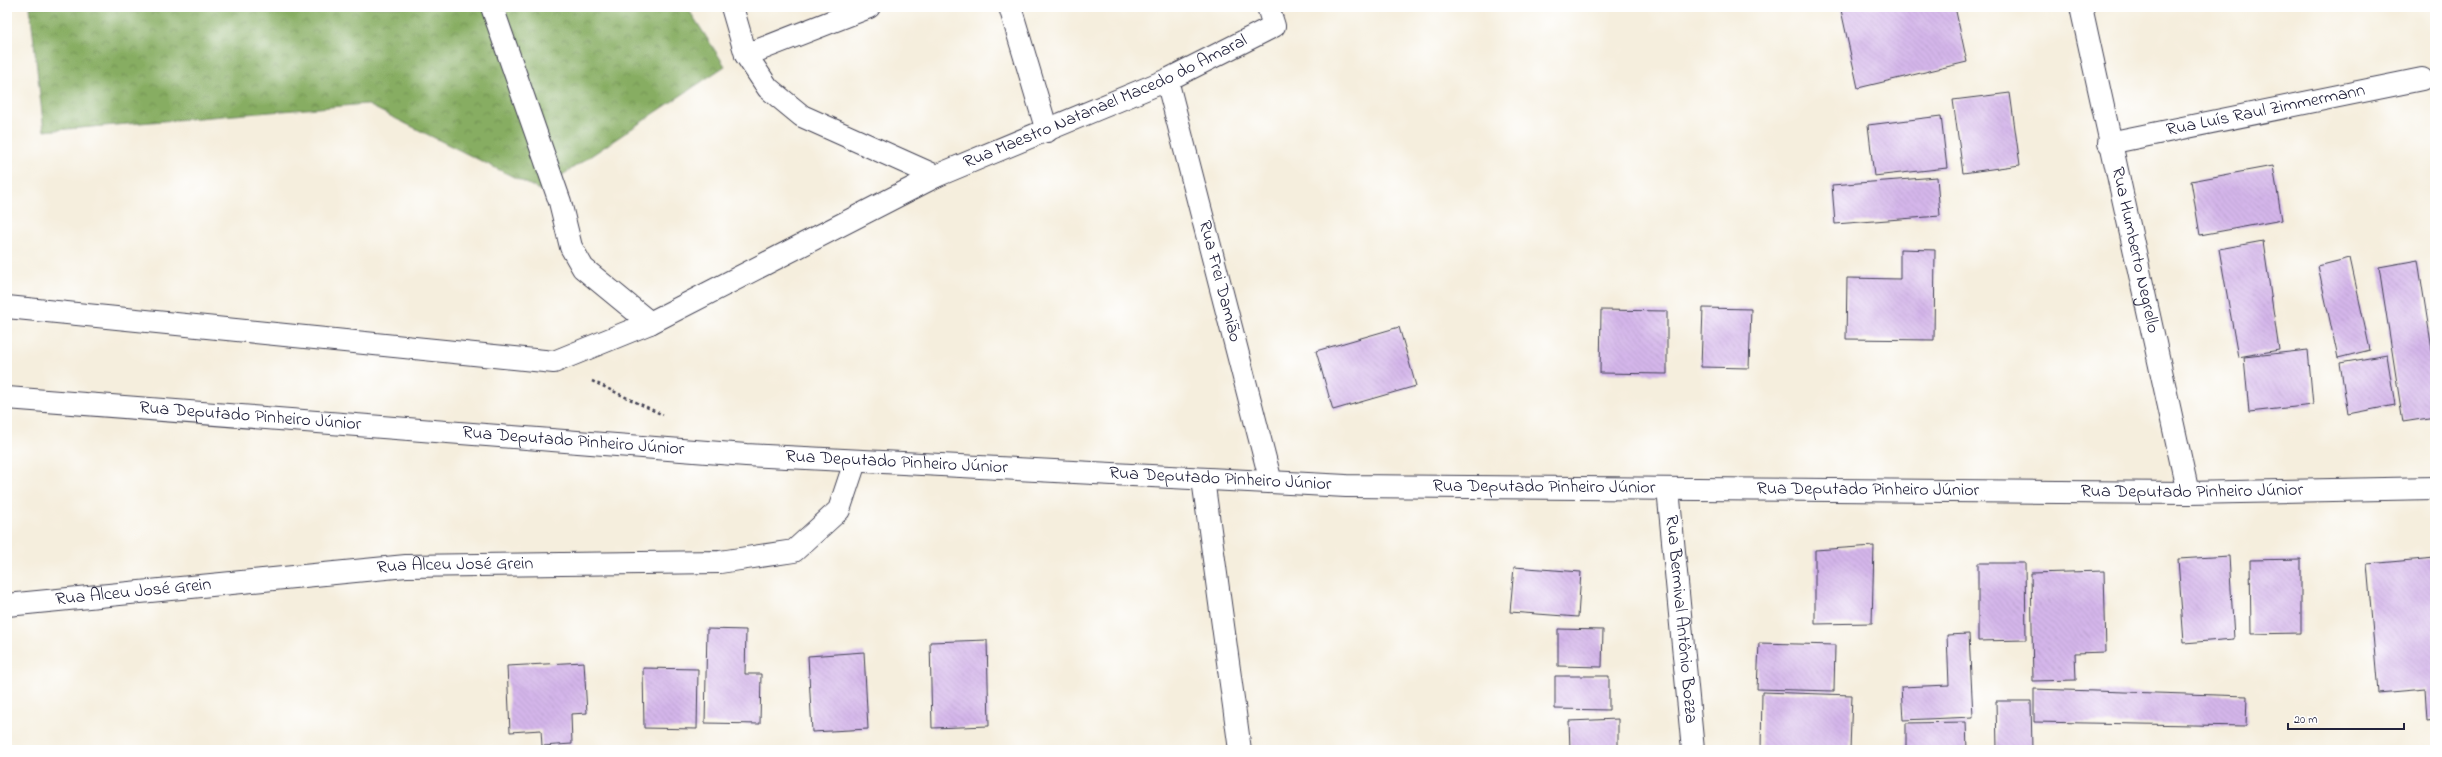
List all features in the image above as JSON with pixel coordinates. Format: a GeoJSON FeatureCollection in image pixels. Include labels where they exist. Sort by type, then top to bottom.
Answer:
{"type":"FeatureCollection","features":[{"type":"Feature","properties":{"kind":"street"},"geometry":{"type":"LineString","coordinates":[[492,7],[560,202],[576,260],[583,268],[650,323]]}},
{"type":"Feature","properties":{"kind":"street"},"geometry":{"type":"LineString","coordinates":[[732,7],[746,55],[768,88],[802,116],[936,176]]}},
{"type":"Feature","properties":{"kind":"street"},"geometry":{"type":"LineString","coordinates":[[746,55],[869,7]]}},
{"type":"Feature","properties":{"kind":"street"},"geometry":{"type":"LineString","coordinates":[[1010,7],[1047,131]]}},
{"type":"Feature","properties":{"kind":"street","name":"Rua Humberto Negrello"},"geometry":{"type":"LineString","coordinates":[[2081,7],[2109,143],[2188,493]]}},
{"type":"Feature","properties":{"kind":"street","name":"Rua Maestro Natanael Macedo do Amaral"},"geometry":{"type":"LineString","coordinates":[[554,362],[650,323],[936,176],[1167,80],[1271,17]]}},
{"type":"Feature","properties":{"kind":"street","name":"Rua Luís Raul Zimmermann"},"geometry":{"type":"LineString","coordinates":[[2109,143],[2422,79]]}},
{"type":"Feature","properties":{"kind":"street","name":"Rua Frei Damião"},"geometry":{"type":"LineString","coordinates":[[1167,80],[1270,482]]}},
{"type":"Feature","properties":{"kind":"street"},"geometry":{"type":"LineString","coordinates":[[7,307],[554,362]]}},
{"type":"Feature","properties":{"kind":"street","name":"Rua Deputado Pinheiro Júnior"},"geometry":{"type":"LineString","coordinates":[[7,398],[855,462],[1346,486],[2188,493],[2435,488]]}},
{"type":"Feature","properties":{"kind":"street","name":"Rua Alceu José Grein"},"geometry":{"type":"LineString","coordinates":[[7,605],[406,566],[720,562],[794,550],[839,510],[855,462]]}},
{"type":"Feature","properties":{"kind":"street"},"geometry":{"type":"LineString","coordinates":[[1203,479],[1240,750]]}},
{"type":"Feature","properties":{"kind":"street","name":"Rua Bermival Antônio Bozza"},"geometry":{"type":"LineString","coordinates":[[1668,488],[1693,750]]}},
{"type":"Feature","properties":{"kind":"path"},"geometry":{"type":"LineString","coordinates":[[554,362],[668,417]]}},
{"type":"Feature","properties":{"kind":"green space"},"geometry":{"type":"Polygon","coordinates":[[[30,7],[687,7],[725,66],[540,190],[366,104],[44,131],[30,7]]]}},
{"type":"Feature","properties":{"kind":"building"},"geometry":{"type":"Polygon","coordinates":[[[1853,7],[1955,7],[1967,62],[1858,88],[1841,10],[1853,7]]]}},
{"type":"Feature","properties":{"kind":"building"},"geometry":{"type":"Polygon","coordinates":[[[2010,93],[2020,165],[1963,173],[1953,100],[2010,93]]]}},
{"type":"Feature","properties":{"kind":"building"},"geometry":{"type":"Polygon","coordinates":[[[1941,116],[1947,168],[1874,176],[1868,125],[1941,116]]]}},
{"type":"Feature","properties":{"kind":"building"},"geometry":{"type":"Polygon","coordinates":[[[2273,166],[2282,220],[2200,235],[2191,181],[2273,166]]]}},
{"type":"Feature","properties":{"kind":"building"},"geometry":{"type":"Polygon","coordinates":[[[1937,177],[1940,216],[1835,224],[1832,185],[1937,177]]]}},
{"type":"Feature","properties":{"kind":"building"},"geometry":{"type":"Polygon","coordinates":[[[2263,241],[2279,350],[2238,357],[2219,249],[2263,241]]]}},
{"type":"Feature","properties":{"kind":"building"},"geometry":{"type":"Polygon","coordinates":[[[1900,249],[1935,250],[1934,340],[1846,339],[1847,278],[1900,279],[1900,249]]]}},
{"type":"Feature","properties":{"kind":"building"},"geometry":{"type":"Polygon","coordinates":[[[2350,258],[2370,350],[2338,358],[2318,266],[2350,258]]]}},
{"type":"Feature","properties":{"kind":"building"},"geometry":{"type":"Polygon","coordinates":[[[2418,260],[2435,369],[2435,417],[2403,422],[2379,267],[2418,260]]]}},
{"type":"Feature","properties":{"kind":"building"},"geometry":{"type":"Polygon","coordinates":[[[1703,308],[1751,309],[1749,368],[1701,367],[1703,308]]]}},
{"type":"Feature","properties":{"kind":"building"},"geometry":{"type":"Polygon","coordinates":[[[1601,310],[1667,311],[1667,374],[1600,373],[1601,310]]]}},
{"type":"Feature","properties":{"kind":"building"},"geometry":{"type":"Polygon","coordinates":[[[1399,327],[1416,386],[1333,410],[1316,351],[1399,327]]]}},
{"type":"Feature","properties":{"kind":"building"},"geometry":{"type":"Polygon","coordinates":[[[2308,350],[2313,405],[2249,412],[2244,357],[2308,350]]]}},
{"type":"Feature","properties":{"kind":"building"},"geometry":{"type":"Polygon","coordinates":[[[2387,355],[2395,405],[2348,414],[2340,363],[2387,355]]]}},
{"type":"Feature","properties":{"kind":"building"},"geometry":{"type":"Polygon","coordinates":[[[1874,546],[1872,623],[1815,624],[1815,550],[1874,546]]]}},
{"type":"Feature","properties":{"kind":"building"},"geometry":{"type":"Polygon","coordinates":[[[2229,556],[2234,639],[2184,643],[2178,559],[2229,556]]]}},
{"type":"Feature","properties":{"kind":"building"},"geometry":{"type":"Polygon","coordinates":[[[2435,558],[2435,720],[2427,721],[2425,689],[2378,693],[2367,564],[2435,558]]]}},
{"type":"Feature","properties":{"kind":"building"},"geometry":{"type":"Polygon","coordinates":[[[2301,559],[2301,633],[2251,634],[2250,560],[2301,559]]]}},
{"type":"Feature","properties":{"kind":"building"},"geometry":{"type":"Polygon","coordinates":[[[1978,563],[2025,563],[2026,640],[1978,641],[1978,563]]]}},
{"type":"Feature","properties":{"kind":"building"},"geometry":{"type":"Polygon","coordinates":[[[1514,567],[1581,572],[1578,617],[1510,612],[1514,567]]]}},
{"type":"Feature","properties":{"kind":"building"},"geometry":{"type":"Polygon","coordinates":[[[2104,571],[2106,652],[2075,653],[2076,680],[2033,681],[2031,573],[2104,571]]]}},
{"type":"Feature","properties":{"kind":"building"},"geometry":{"type":"Polygon","coordinates":[[[707,629],[746,630],[745,674],[761,674],[760,724],[705,723],[707,629]]]}},
{"type":"Feature","properties":{"kind":"building"},"geometry":{"type":"Polygon","coordinates":[[[1558,629],[1603,630],[1602,667],[1558,666],[1558,629]]]}},
{"type":"Feature","properties":{"kind":"building"},"geometry":{"type":"Polygon","coordinates":[[[1969,634],[1973,717],[1903,720],[1901,687],[1949,685],[1947,635],[1969,634]]]}},
{"type":"Feature","properties":{"kind":"building"},"geometry":{"type":"Polygon","coordinates":[[[987,640],[989,726],[932,728],[930,642],[987,640]]]}},
{"type":"Feature","properties":{"kind":"building"},"geometry":{"type":"Polygon","coordinates":[[[1759,643],[1835,645],[1834,691],[1757,689],[1759,643]]]}},
{"type":"Feature","properties":{"kind":"building"},"geometry":{"type":"Polygon","coordinates":[[[864,652],[868,729],[812,732],[808,656],[864,652]]]}},
{"type":"Feature","properties":{"kind":"building"},"geometry":{"type":"Polygon","coordinates":[[[584,662],[587,713],[571,714],[572,744],[542,746],[541,730],[510,732],[507,666],[584,662]]]}},
{"type":"Feature","properties":{"kind":"building"},"geometry":{"type":"Polygon","coordinates":[[[643,668],[698,669],[697,729],[644,728],[643,668]]]}},
{"type":"Feature","properties":{"kind":"building"},"geometry":{"type":"Polygon","coordinates":[[[1555,676],[1609,676],[1609,710],[1555,709],[1555,676]]]}},
{"type":"Feature","properties":{"kind":"building"},"geometry":{"type":"Polygon","coordinates":[[[2034,689],[2247,696],[2246,726],[2034,722],[2034,689]]]}},
{"type":"Feature","properties":{"kind":"building"},"geometry":{"type":"Polygon","coordinates":[[[1762,692],[1852,695],[1850,750],[1761,750],[1762,692]]]}},
{"type":"Feature","properties":{"kind":"building"},"geometry":{"type":"Polygon","coordinates":[[[1996,701],[2031,701],[2032,750],[1997,750],[1996,701]]]}},
{"type":"Feature","properties":{"kind":"building"},"geometry":{"type":"Polygon","coordinates":[[[1618,719],[1618,750],[1570,750],[1569,721],[1618,719]]]}},
{"type":"Feature","properties":{"kind":"building"},"geometry":{"type":"Polygon","coordinates":[[[1966,722],[1967,750],[1906,750],[1906,723],[1966,722]]]}}]}
